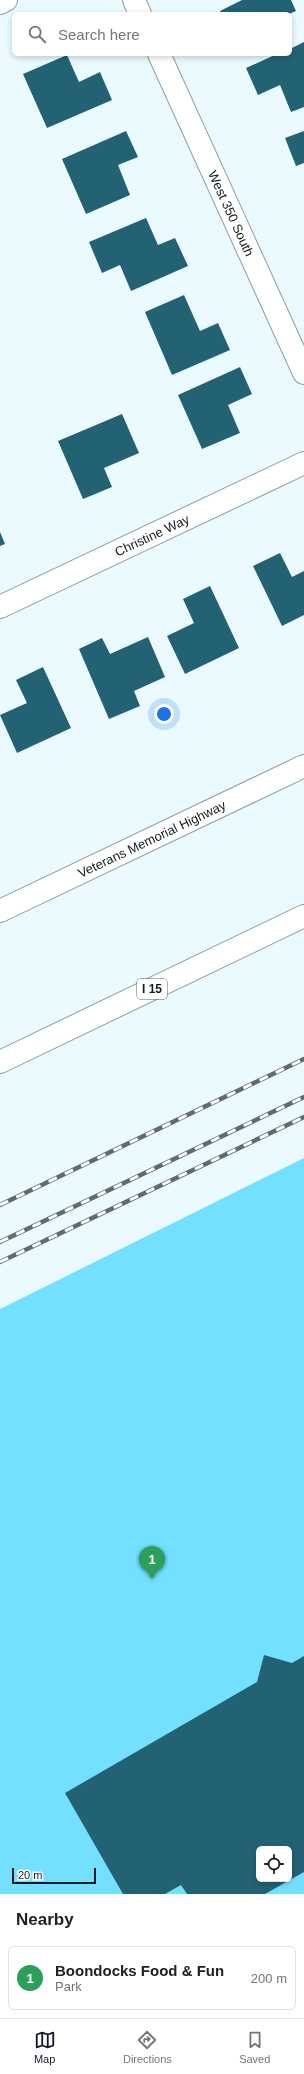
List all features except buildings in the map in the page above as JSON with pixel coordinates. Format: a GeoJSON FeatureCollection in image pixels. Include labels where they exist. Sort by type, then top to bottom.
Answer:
{"type":"FeatureCollection","features":[{"type":"Feature","properties":{"kind":"main road"},"geometry":{"type":"LineString","coordinates":[[0,3],[6,0]]}},
{"type":"Feature","properties":{"kind":"main road"},"geometry":{"type":"LineString","coordinates":[[134,0],[139,12]]}},
{"type":"Feature","properties":{"kind":"main road","name":"West 350 South"},"geometry":{"type":"LineString","coordinates":[[159,56],[304,373]]}},
{"type":"Feature","properties":{"kind":"main road","name":"Christine Way"},"geometry":{"type":"LineString","coordinates":[[0,607],[304,463]]}},
{"type":"Feature","properties":{"kind":"main road","name":"Veterans Memorial Highway"},"geometry":{"type":"LineString","coordinates":[[0,911],[304,766]]}},
{"type":"Feature","properties":{"kind":"main road","name":"I 15"},"geometry":{"type":"LineString","coordinates":[[0,1062],[304,916]]}},
{"type":"Feature","properties":{"kind":"shaded area"},"geometry":{"type":"Polygon","coordinates":[[[304,1158],[304,1894],[0,1894],[0,1309],[304,1158]]]}},
{"type":"Feature","properties":{"kind":"railway"},"geometry":{"type":"LineString","coordinates":[[0,1205],[304,1059]]}},
{"type":"Feature","properties":{"kind":"railway"},"geometry":{"type":"LineString","coordinates":[[0,1242],[304,1097]]}},
{"type":"Feature","properties":{"kind":"railway"},"geometry":{"type":"LineString","coordinates":[[0,1262],[304,1117]]}},
{"type":"Feature","properties":{"kind":"place","name":"Boondocks Food & Fun"},"geometry":{"type":"Point","coordinates":[152,1579]}}]}
